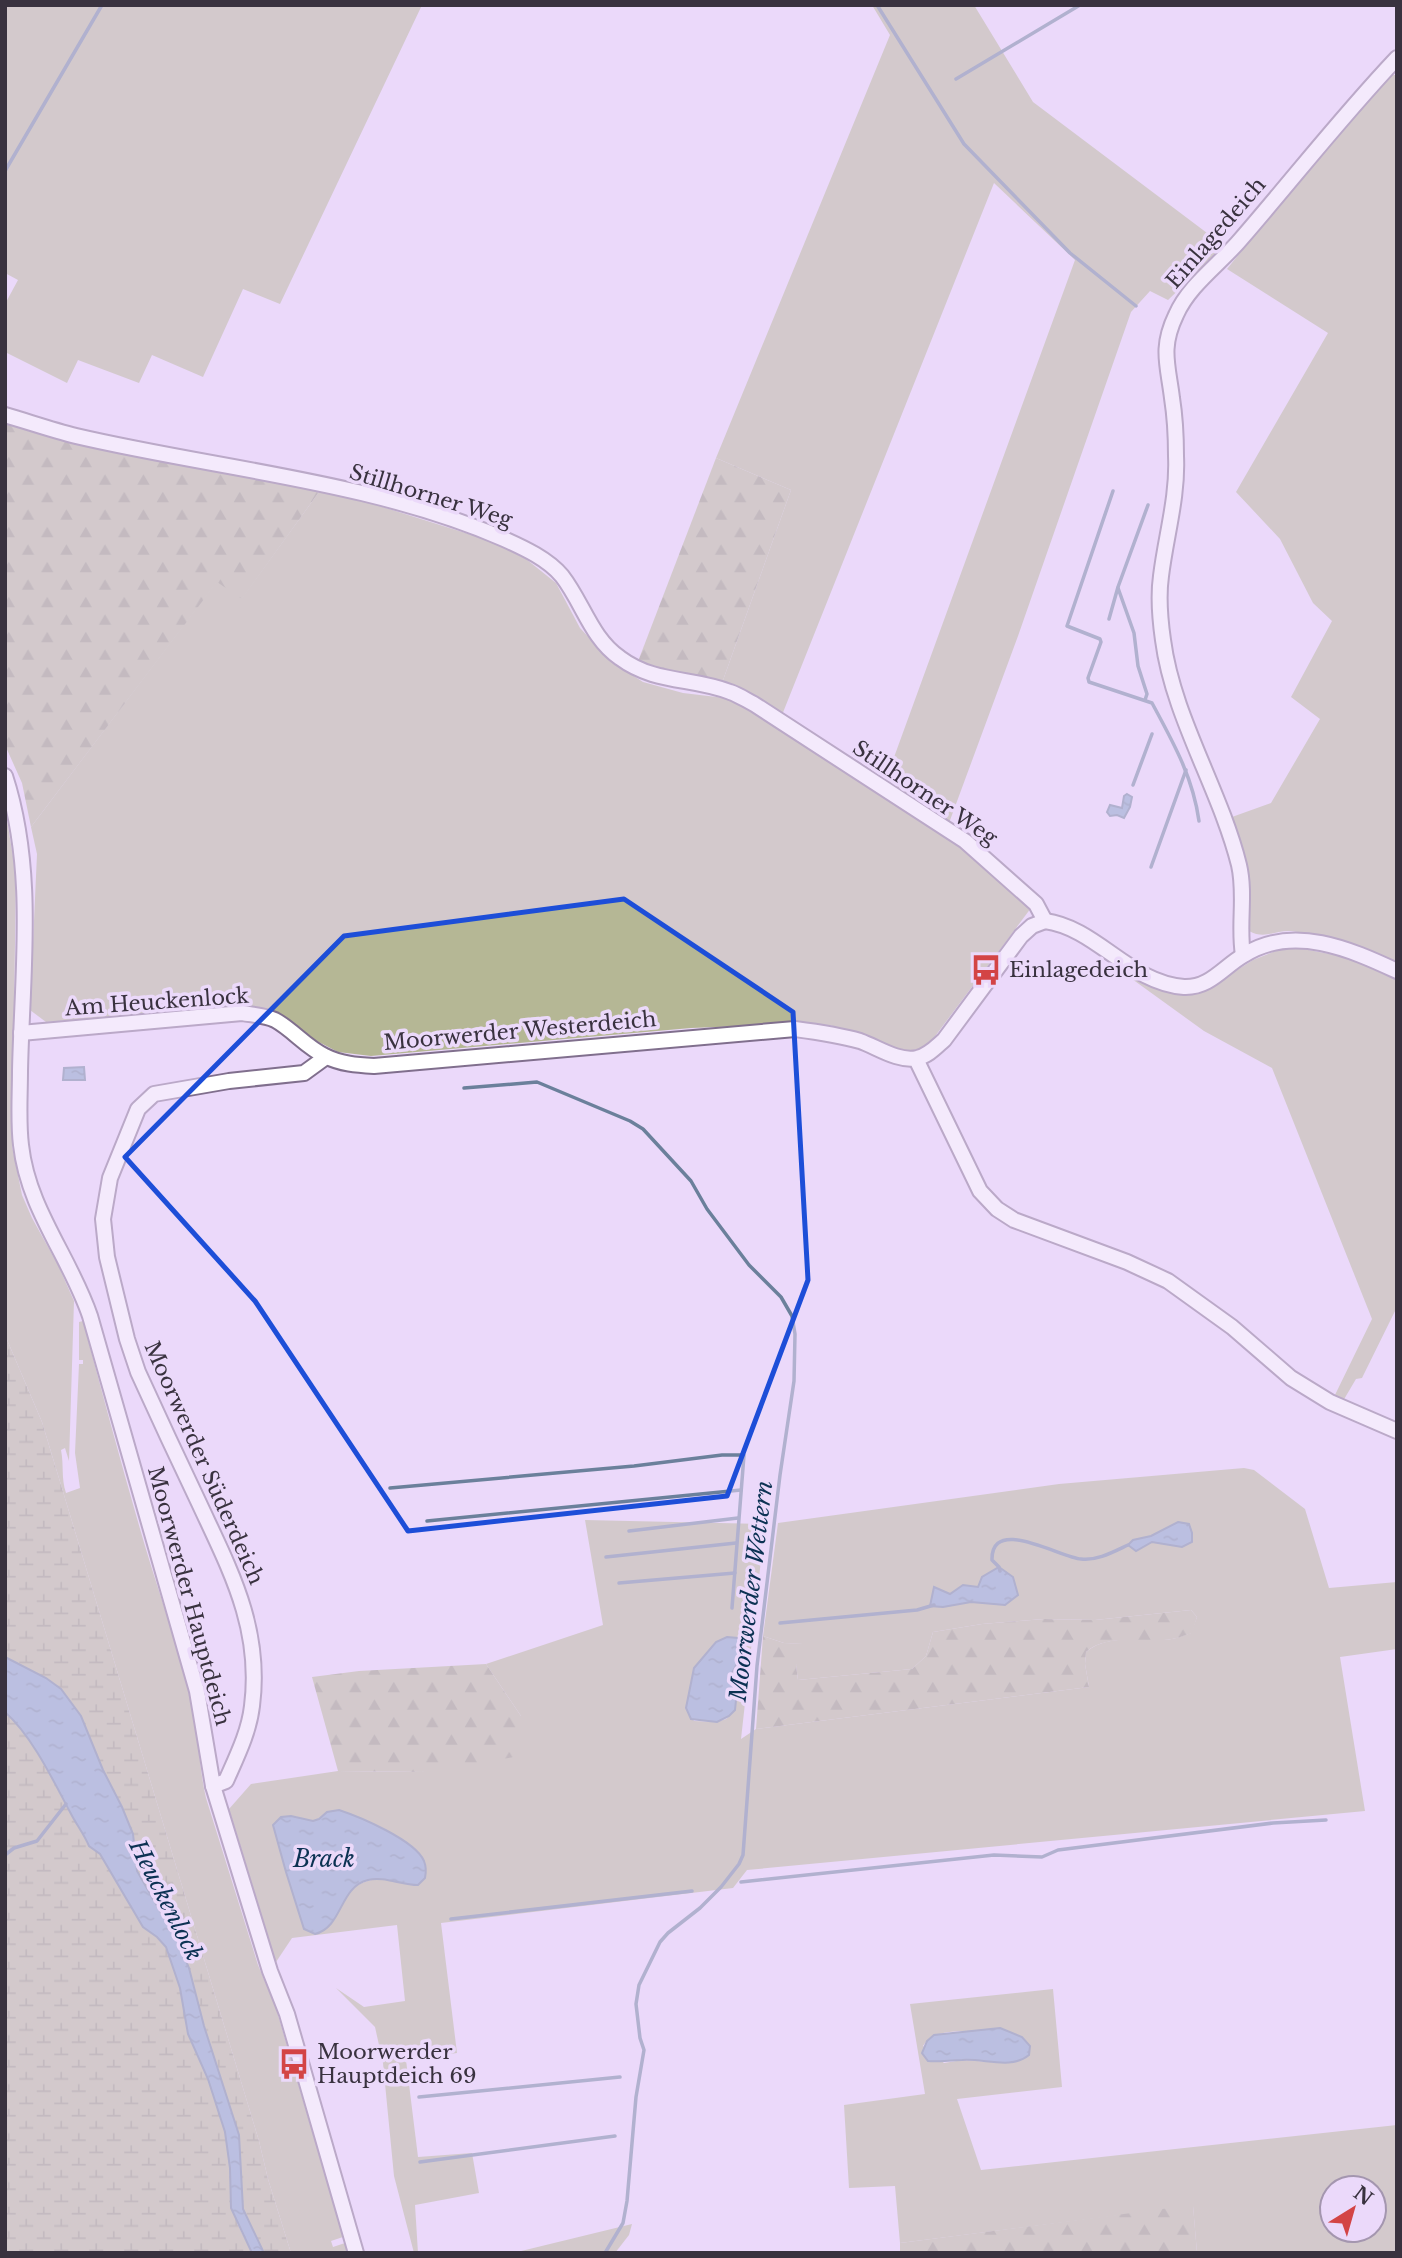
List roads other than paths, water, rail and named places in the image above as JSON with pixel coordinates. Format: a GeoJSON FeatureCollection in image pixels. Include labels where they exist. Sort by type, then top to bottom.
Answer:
{"type":"FeatureCollection","features":[{"type":"Feature","properties":{"kind":"street","name":"Einlagedeich"},"geometry":{"type":"LineString","coordinates":[[1244,955],[1241,940],[1240,867],[1223,813],[1177,697],[1163,642],[1159,594],[1175,504],[1177,458],[1166,350],[1172,323],[1187,296],[1225,258],[1353,105],[1397,58]]}},
{"type":"Feature","properties":{"kind":"street","name":"Stillhorner Weg"},"geometry":{"type":"LineString","coordinates":[[5,415],[75,436],[372,496],[506,540],[552,566],[562,576],[591,626],[617,656],[643,672],[660,678],[732,692],[754,704],[965,841],[1037,904],[1045,920]]}},
{"type":"Feature","properties":{"kind":"street","name":"Moorwerder Hauptdeich"},"geometry":{"type":"LineString","coordinates":[[5,776],[20,836],[24,883],[21,1145],[31,1191],[44,1223],[79,1287],[90,1316],[197,1690],[213,1786],[270,1972],[287,2014],[356,2253]]}},
{"type":"Feature","properties":{"kind":"street"},"geometry":{"type":"LineString","coordinates":[[1397,971],[1347,950],[1299,940],[1265,945],[1244,955],[1203,984],[1186,987],[1161,983],[1133,970],[1074,930],[1045,920],[1032,926],[1021,936],[944,1040],[931,1052],[916,1059],[981,1191],[998,1209],[1014,1220],[1127,1262],[1168,1281],[1231,1326],[1291,1378],[1324,1399],[1397,1431]]}},
{"type":"Feature","properties":{"kind":"street","name":"Am Heuckenlock"},"geometry":{"type":"LineString","coordinates":[[21,1033],[242,1013],[273,1020],[326,1057]]}},
{"type":"Feature","properties":{"kind":"street","name":"Moorwerder Westerdeich"},"geometry":{"type":"LineString","coordinates":[[326,1057],[348,1064],[374,1066],[795,1029],[829,1033],[862,1042],[901,1058],[916,1059]]}},
{"type":"Feature","properties":{"kind":"street","name":"Moorwerder Süderdeich"},"geometry":{"type":"LineString","coordinates":[[213,1786],[226,1781],[250,1721],[254,1685],[247,1616],[229,1568],[138,1373],[107,1257],[103,1219],[106,1198],[110,1178],[138,1109],[154,1094],[229,1081],[304,1073],[326,1057]]}},
{"type":"Feature","properties":{"kind":"water"},"geometry":{"type":"Polygon","coordinates":[[[1127,794],[1132,797],[1124,818],[1110,816],[1107,812],[1110,805],[1122,808],[1124,796],[1127,794]]]}},
{"type":"Feature","properties":{"kind":"water"},"geometry":{"type":"Polygon","coordinates":[[[84,1067],[85,1080],[63,1080],[64,1068],[84,1067]]]}},
{"type":"Feature","properties":{"kind":"water"},"geometry":{"type":"Polygon","coordinates":[[[1178,1522],[1189,1524],[1192,1542],[1182,1547],[1152,1542],[1136,1551],[1128,1545],[1133,1540],[1151,1536],[1178,1522]]]}},
{"type":"Feature","properties":{"kind":"water"},"geometry":{"type":"Polygon","coordinates":[[[999,1567],[1013,1577],[1018,1595],[1005,1605],[971,1602],[943,1607],[930,1606],[934,1587],[950,1594],[963,1585],[978,1587],[982,1577],[999,1567]]]}},
{"type":"Feature","properties":{"kind":"water"},"geometry":{"type":"Polygon","coordinates":[[[727,1637],[738,1638],[743,1643],[741,1656],[732,1673],[737,1683],[735,1710],[717,1722],[691,1719],[686,1708],[694,1668],[716,1642],[727,1637]]]}},
{"type":"Feature","properties":{"kind":"water","name":"Heuckenlock"},"geometry":{"type":"Polygon","coordinates":[[[5,1657],[46,1678],[61,1689],[81,1716],[103,1770],[122,1807],[133,1834],[137,1871],[179,1944],[189,1968],[204,2026],[239,2135],[243,2209],[264,2253],[252,2253],[231,2208],[230,2168],[225,2132],[208,2079],[188,2034],[180,1988],[166,1947],[143,1927],[100,1854],[89,1846],[33,1746],[5,1712],[5,1657]]]}},
{"type":"Feature","properties":{"kind":"water","name":"Brack"},"geometry":{"type":"Polygon","coordinates":[[[339,1810],[373,1824],[410,1845],[424,1861],[425,1878],[418,1885],[380,1879],[359,1884],[351,1890],[331,1924],[315,1934],[304,1929],[273,1825],[281,1817],[291,1816],[313,1821],[327,1812],[339,1810]]]}},
{"type":"Feature","properties":{"kind":"water"},"geometry":{"type":"Polygon","coordinates":[[[1000,2028],[1022,2037],[1030,2046],[1029,2055],[1006,2063],[928,2061],[922,2053],[927,2041],[934,2035],[1000,2028]]]}},
{"type":"Feature","properties":{"kind":"waterway"},"geometry":{"type":"LineString","coordinates":[[5,171],[102,5]]}},
{"type":"Feature","properties":{"kind":"waterway"},"geometry":{"type":"LineString","coordinates":[[877,5],[964,144],[1070,253],[1136,306]]}},
{"type":"Feature","properties":{"kind":"waterway"},"geometry":{"type":"LineString","coordinates":[[956,79],[1080,5]]}},
{"type":"Feature","properties":{"kind":"waterway"},"geometry":{"type":"LineString","coordinates":[[1113,491],[1067,626],[1100,639],[1089,682],[1152,703],[1187,775],[1199,821]]}},
{"type":"Feature","properties":{"kind":"waterway"},"geometry":{"type":"LineString","coordinates":[[1109,619],[1148,505]]}},
{"type":"Feature","properties":{"kind":"waterway"},"geometry":{"type":"LineString","coordinates":[[1118,588],[1134,633],[1138,666],[1147,694],[1145,700]]}},
{"type":"Feature","properties":{"kind":"waterway"},"geometry":{"type":"LineString","coordinates":[[1133,785],[1152,734]]}},
{"type":"Feature","properties":{"kind":"waterway"},"geometry":{"type":"LineString","coordinates":[[1151,867],[1186,770]]}},
{"type":"Feature","properties":{"kind":"waterway","name":"Moorwerder Wettern"},"geometry":{"type":"LineString","coordinates":[[464,1088],[537,1082],[643,1129],[691,1181],[707,1209],[749,1265],[781,1297],[792,1316],[795,1334],[794,1381],[757,1666],[743,1855],[721,1887],[660,1942],[639,1985],[636,2004],[644,2050],[636,2097],[627,2201],[623,2223],[605,2253]]}},
{"type":"Feature","properties":{"kind":"waterway"},"geometry":{"type":"LineString","coordinates":[[390,1488],[744,1455],[732,1608]]}},
{"type":"Feature","properties":{"kind":"waterway"},"geometry":{"type":"LineString","coordinates":[[427,1521],[741,1490]]}},
{"type":"Feature","properties":{"kind":"waterway"},"geometry":{"type":"LineString","coordinates":[[629,1531],[738,1518]]}},
{"type":"Feature","properties":{"kind":"waterway"},"geometry":{"type":"LineString","coordinates":[[1000,1571],[992,1560],[995,1547],[1003,1541],[1029,1542],[1081,1559],[1093,1559],[1128,1545]]}},
{"type":"Feature","properties":{"kind":"waterway"},"geometry":{"type":"LineString","coordinates":[[606,1557],[736,1543]]}},
{"type":"Feature","properties":{"kind":"waterway"},"geometry":{"type":"LineString","coordinates":[[619,1583],[735,1573]]}},
{"type":"Feature","properties":{"kind":"waterway"},"geometry":{"type":"LineString","coordinates":[[780,1623],[917,1610],[934,1605]]}},
{"type":"Feature","properties":{"kind":"waterway"},"geometry":{"type":"LineString","coordinates":[[5,1855],[14,1848],[37,1841],[66,1804]]}},
{"type":"Feature","properties":{"kind":"waterway"},"geometry":{"type":"LineString","coordinates":[[741,1882],[994,1855],[1042,1857],[1058,1850],[1273,1823],[1326,1820]]}},
{"type":"Feature","properties":{"kind":"waterway"},"geometry":{"type":"LineString","coordinates":[[451,1919],[692,1891]]}},
{"type":"Feature","properties":{"kind":"waterway"},"geometry":{"type":"LineString","coordinates":[[419,2097],[620,2077]]}},
{"type":"Feature","properties":{"kind":"waterway"},"geometry":{"type":"LineString","coordinates":[[420,2162],[615,2136]]}},
{"type":"Feature","properties":{"kind":"place","name":"Einlagedeich"},"geometry":{"type":"Point","coordinates":[986,970]}},
{"type":"Feature","properties":{"kind":"place","name":"Moorwerder Hauptdeich 69"},"geometry":{"type":"Point","coordinates":[294,2064]}}]}
